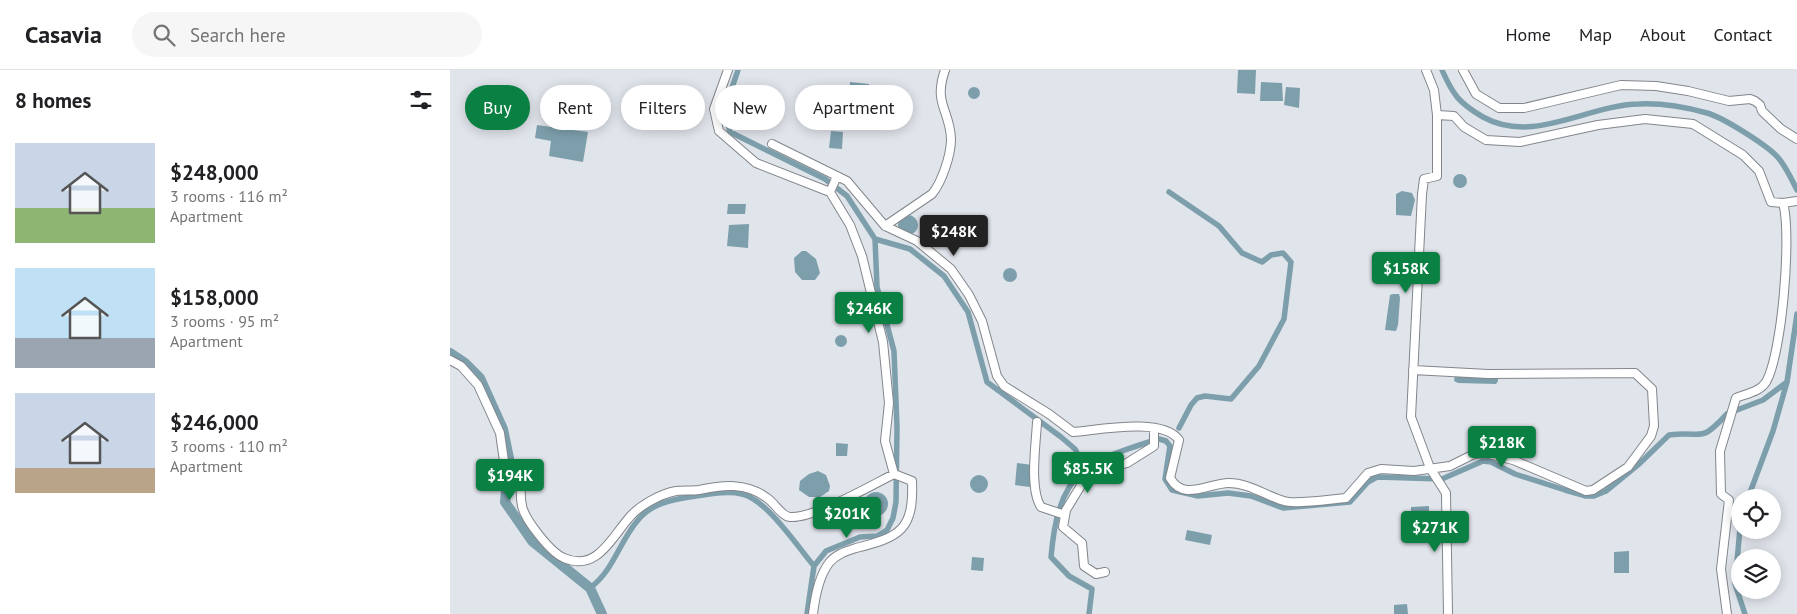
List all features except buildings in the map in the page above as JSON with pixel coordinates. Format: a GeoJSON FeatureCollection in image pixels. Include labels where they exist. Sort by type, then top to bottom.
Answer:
{"type":"FeatureCollection","features":[{"type":"Feature","properties":{"kind":"street"},"geometry":{"type":"LineString","coordinates":[[728,70],[714,109],[719,131],[756,163],[830,192],[850,225],[862,256],[882,342],[889,403],[886,441],[894,474]]}},
{"type":"Feature","properties":{"kind":"street"},"geometry":{"type":"LineString","coordinates":[[885,226],[932,194],[937,187],[951,140],[940,95],[945,70]]}},
{"type":"Feature","properties":{"kind":"street"},"geometry":{"type":"LineString","coordinates":[[1426,70],[1434,90],[1437,115],[1436,176],[1424,179],[1422,194],[1411,417],[1431,470],[1446,493],[1448,614]]}},
{"type":"Feature","properties":{"kind":"street"},"geometry":{"type":"LineString","coordinates":[[1463,70],[1476,94],[1499,108],[1524,108],[1621,85],[1656,86],[1688,91],[1729,102],[1755,101],[1760,105],[1762,111],[1781,129],[1797,140]]}},
{"type":"Feature","properties":{"kind":"street"},"geometry":{"type":"LineString","coordinates":[[1437,115],[1454,116],[1464,127],[1486,140],[1512,141],[1572,132],[1598,125],[1645,119],[1693,124],[1744,155],[1759,172],[1771,202],[1797,201]]}},
{"type":"Feature","properties":{"kind":"street"},"geometry":{"type":"LineString","coordinates":[[772,144],[847,181],[885,226],[917,241],[951,269],[969,295],[982,321],[997,376],[1004,386],[1050,414],[1073,432],[1134,426],[1167,430],[1174,434],[1179,440],[1170,478],[1174,486],[1192,491],[1229,483],[1251,487],[1286,502],[1346,498],[1368,473],[1381,469],[1431,470],[1450,466],[1474,454],[1485,453],[1513,460],[1586,491],[1593,490],[1628,466],[1651,436],[1654,426],[1652,389],[1635,373],[1507,374],[1413,370]]}},
{"type":"Feature","properties":{"kind":"street"},"geometry":{"type":"LineString","coordinates":[[830,192],[838,176]]}},
{"type":"Feature","properties":{"kind":"street"},"geometry":{"type":"LineString","coordinates":[[1727,614],[1721,569],[1729,500],[1720,494],[1720,451],[1734,401],[1736,398],[1760,388],[1766,383],[1771,370],[1779,330],[1787,253],[1787,222],[1784,203]]}},
{"type":"Feature","properties":{"kind":"street"},"geometry":{"type":"LineString","coordinates":[[450,360],[461,366],[478,385],[500,433],[504,462],[518,470],[522,508],[538,533],[557,554],[572,561],[584,562],[598,555],[615,538],[628,517],[655,498],[676,491],[737,485],[754,490],[768,498],[784,515],[791,517],[818,510],[894,474],[912,481],[913,495],[906,525],[890,538],[846,551],[830,562],[822,577],[813,614]]}},
{"type":"Feature","properties":{"kind":"street"},"geometry":{"type":"LineString","coordinates":[[1037,422],[1037,500],[1041,507],[1065,515]]}},
{"type":"Feature","properties":{"kind":"street"},"geometry":{"type":"LineString","coordinates":[[1105,572],[1096,574],[1084,566],[1082,543],[1063,526],[1065,515],[1088,474],[1127,463],[1154,446],[1154,428]]}},
{"type":"Feature","properties":{"kind":"water"},"geometry":{"type":"Polygon","coordinates":[[[1238,70],[1256,70],[1255,94],[1237,93],[1238,70]]]}},
{"type":"Feature","properties":{"kind":"water"},"geometry":{"type":"Polygon","coordinates":[[[850,82],[869,84],[869,85],[850,85],[850,82]]]}},
{"type":"Feature","properties":{"kind":"water"},"geometry":{"type":"Polygon","coordinates":[[[1261,82],[1282,83],[1283,101],[1260,101],[1261,82]]]}},
{"type":"Feature","properties":{"kind":"water"},"geometry":{"type":"Polygon","coordinates":[[[972,87],[976,87],[980,93],[976,99],[972,99],[968,95],[968,91],[972,87]]]}},
{"type":"Feature","properties":{"kind":"water"},"geometry":{"type":"Polygon","coordinates":[[[1286,87],[1300,88],[1299,108],[1284,105],[1286,87]]]}},
{"type":"Feature","properties":{"kind":"water"},"geometry":{"type":"Polygon","coordinates":[[[537,125],[540,125],[540,130],[588,132],[583,162],[549,156],[551,141],[535,138],[537,125]]]}},
{"type":"Feature","properties":{"kind":"water"},"geometry":{"type":"Polygon","coordinates":[[[831,131],[843,132],[842,149],[829,148],[831,131]]]}},
{"type":"Feature","properties":{"kind":"water"},"geometry":{"type":"Polygon","coordinates":[[[1460,174],[1465,176],[1467,181],[1465,186],[1460,188],[1455,186],[1453,181],[1455,176],[1460,174]]]}},
{"type":"Feature","properties":{"kind":"water"},"geometry":{"type":"Polygon","coordinates":[[[1402,191],[1412,193],[1415,200],[1411,216],[1396,215],[1396,194],[1402,191]]]}},
{"type":"Feature","properties":{"kind":"water"},"geometry":{"type":"Polygon","coordinates":[[[728,204],[746,204],[745,214],[727,214],[728,204]]]}},
{"type":"Feature","properties":{"kind":"water"},"geometry":{"type":"Polygon","coordinates":[[[908,215],[915,218],[918,225],[915,232],[908,235],[901,232],[898,225],[901,218],[908,215]]]}},
{"type":"Feature","properties":{"kind":"water"},"geometry":{"type":"Polygon","coordinates":[[[749,224],[748,248],[727,246],[729,225],[749,224]]]}},
{"type":"Feature","properties":{"kind":"water"},"geometry":{"type":"Polygon","coordinates":[[[802,251],[806,251],[816,259],[820,273],[815,280],[802,280],[795,272],[794,258],[802,251]]]}},
{"type":"Feature","properties":{"kind":"water"},"geometry":{"type":"Polygon","coordinates":[[[1007,268],[1013,268],[1017,275],[1013,282],[1007,282],[1003,278],[1003,272],[1007,268]]]}},
{"type":"Feature","properties":{"kind":"water"},"geometry":{"type":"Polygon","coordinates":[[[1399,294],[1400,298],[1396,331],[1385,330],[1390,295],[1399,294]]]}},
{"type":"Feature","properties":{"kind":"water"},"geometry":{"type":"Polygon","coordinates":[[[841,335],[847,341],[841,347],[835,341],[841,335]]]}},
{"type":"Feature","properties":{"kind":"water"},"geometry":{"type":"Polygon","coordinates":[[[1455,375],[1498,378],[1498,381],[1496,384],[1458,383],[1454,381],[1455,375]]]}},
{"type":"Feature","properties":{"kind":"water"},"geometry":{"type":"Polygon","coordinates":[[[836,443],[848,444],[847,456],[836,456],[836,443]]]}},
{"type":"Feature","properties":{"kind":"water"},"geometry":{"type":"Polygon","coordinates":[[[1017,463],[1033,465],[1030,487],[1015,485],[1017,463]]]}},
{"type":"Feature","properties":{"kind":"water"},"geometry":{"type":"Polygon","coordinates":[[[818,471],[826,475],[830,486],[829,491],[820,497],[809,497],[799,490],[800,481],[809,474],[818,471]]]}},
{"type":"Feature","properties":{"kind":"water"},"geometry":{"type":"Polygon","coordinates":[[[975,475],[983,475],[988,480],[986,491],[975,493],[970,488],[970,480],[975,475]]]}},
{"type":"Feature","properties":{"kind":"water"},"geometry":{"type":"Polygon","coordinates":[[[876,492],[885,495],[888,504],[885,513],[876,516],[867,513],[864,504],[867,495],[876,492]]]}},
{"type":"Feature","properties":{"kind":"water"},"geometry":{"type":"Polygon","coordinates":[[[1429,506],[1429,522],[1411,523],[1411,507],[1429,506]]]}},
{"type":"Feature","properties":{"kind":"water"},"geometry":{"type":"Polygon","coordinates":[[[1187,530],[1212,535],[1210,545],[1185,540],[1187,530]]]}},
{"type":"Feature","properties":{"kind":"water"},"geometry":{"type":"Polygon","coordinates":[[[1629,551],[1629,573],[1614,573],[1614,552],[1629,551]]]}},
{"type":"Feature","properties":{"kind":"water"},"geometry":{"type":"Polygon","coordinates":[[[972,557],[984,558],[983,571],[971,570],[972,557]]]}},
{"type":"Feature","properties":{"kind":"water"},"geometry":{"type":"Polygon","coordinates":[[[1407,604],[1408,614],[1394,614],[1394,605],[1407,604]]]}},
{"type":"Feature","properties":{"kind":"waterway"},"geometry":{"type":"LineString","coordinates":[[738,70],[724,111],[730,132],[825,179],[847,196],[875,239],[877,287],[894,351],[897,427],[896,502],[893,518],[887,530],[877,536],[860,537],[826,551],[814,566]]}},
{"type":"Feature","properties":{"kind":"waterway"},"geometry":{"type":"LineString","coordinates":[[1442,70],[1453,92],[1462,103],[1483,117],[1502,125],[1521,127],[1541,125],[1599,110],[1639,104],[1673,106],[1707,113],[1746,133],[1775,154],[1785,167],[1797,190]]}},
{"type":"Feature","properties":{"kind":"waterway"},"geometry":{"type":"LineString","coordinates":[[1169,192],[1219,226],[1242,253],[1262,262],[1271,255],[1283,253],[1291,262],[1284,319],[1259,366],[1231,399],[1205,396],[1197,398],[1191,405],[1179,428]]}},
{"type":"Feature","properties":{"kind":"waterway"},"geometry":{"type":"LineString","coordinates":[[875,239],[910,249],[944,276],[968,312],[987,382],[1075,449],[1084,467]]}},
{"type":"Feature","properties":{"kind":"waterway"},"geometry":{"type":"LineString","coordinates":[[1751,489],[1773,431],[1787,382],[1797,314]]}},
{"type":"Feature","properties":{"kind":"waterway"},"geometry":{"type":"LineString","coordinates":[[450,353],[465,363],[480,378],[503,429],[509,458],[505,502],[532,541],[590,588],[602,614]]}},
{"type":"Feature","properties":{"kind":"waterway"},"geometry":{"type":"LineString","coordinates":[[1737,410],[1763,400],[1787,382]]}},
{"type":"Feature","properties":{"kind":"waterway"},"geometry":{"type":"LineString","coordinates":[[1089,614],[1092,589],[1069,576],[1051,557],[1056,521],[1063,498],[1084,468],[1108,456],[1152,441],[1159,439],[1166,441],[1170,446],[1165,479],[1172,490],[1198,496],[1228,493],[1251,496],[1283,508],[1350,502],[1368,482],[1377,477],[1442,479],[1483,461],[1491,462],[1515,474],[1565,490],[1586,496],[1594,496],[1606,491],[1639,464],[1669,435],[1705,433],[1718,424],[1727,414]]}},
{"type":"Feature","properties":{"kind":"waterway"},"geometry":{"type":"LineString","coordinates":[[590,588],[605,573],[631,528],[649,510],[668,501],[729,492],[742,494],[761,505],[771,514],[814,566],[807,614]]}},
{"type":"Feature","properties":{"kind":"waterway"},"geometry":{"type":"LineString","coordinates":[[1739,539],[1735,584],[1745,614]]}}]}
